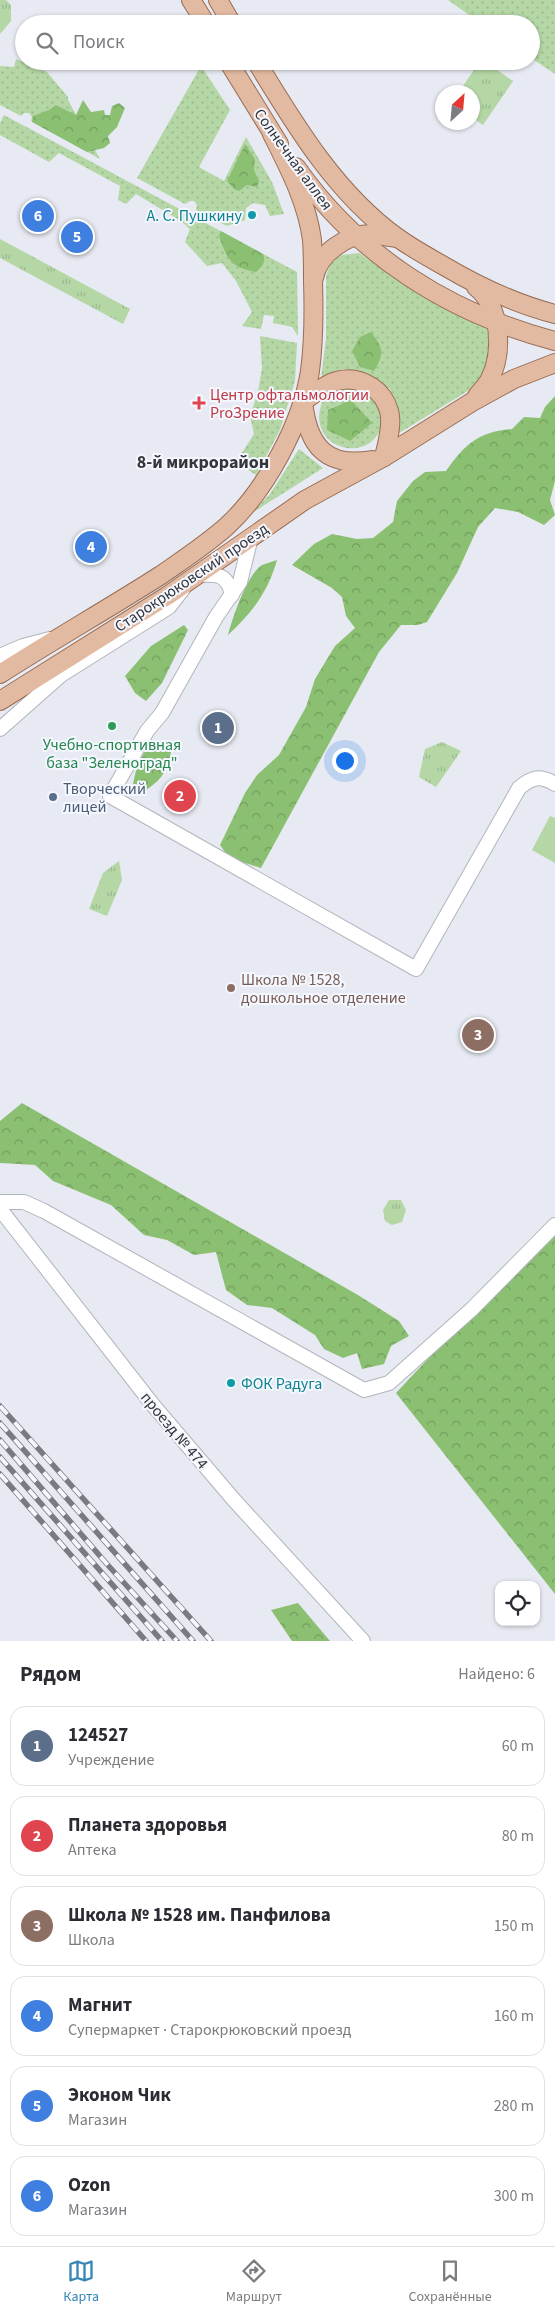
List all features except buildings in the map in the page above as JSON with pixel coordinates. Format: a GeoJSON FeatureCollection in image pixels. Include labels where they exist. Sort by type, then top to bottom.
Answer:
{"type":"FeatureCollection","features":[{"type":"Feature","properties":{"kind":"main road"},"geometry":{"type":"LineString","coordinates":[[191,0],[200,15]]}},
{"type":"Feature","properties":{"kind":"main road"},"geometry":{"type":"LineString","coordinates":[[218,0],[227,15]]}},
{"type":"Feature","properties":{"kind":"main road","name":"Солнечная аллея"},"geometry":{"type":"LineString","coordinates":[[233,70],[272,134],[301,175],[337,218],[356,237],[415,282],[496,322],[527,334],[555,341]]}},
{"type":"Feature","properties":{"kind":"main road","name":"Солнечная аллея"},"geometry":{"type":"LineString","coordinates":[[262,70],[298,128],[322,161],[354,199],[398,238],[466,279],[555,314]]}},
{"type":"Feature","properties":{"kind":"main road"},"geometry":{"type":"LineString","coordinates":[[272,134],[295,180],[306,212],[312,239],[313,339],[310,373],[303,402],[309,432],[316,444],[332,458],[354,463],[384,458],[472,402],[514,379],[555,363]]}},
{"type":"Feature","properties":{"kind":"main road"},"geometry":{"type":"LineString","coordinates":[[313,281],[314,273],[327,254],[356,237],[370,234],[398,238]]}},
{"type":"Feature","properties":{"kind":"main road"},"geometry":{"type":"LineString","coordinates":[[466,279],[488,298],[492,305],[497,339],[494,365],[489,381],[472,402]]}},
{"type":"Feature","properties":{"kind":"main road"},"geometry":{"type":"LineString","coordinates":[[303,402],[318,390],[341,379],[360,380],[382,393],[390,413],[384,458]]}},
{"type":"Feature","properties":{"kind":"main road","name":"Старокрюковский проезд"},"geometry":{"type":"LineString","coordinates":[[0,674],[115,605],[202,548],[228,525],[252,500],[270,473],[303,402]]}},
{"type":"Feature","properties":{"kind":"main road","name":"Старокрюковский проезд"},"geometry":{"type":"LineString","coordinates":[[0,701],[195,577],[305,500],[384,458]]}},
{"type":"Feature","properties":{"kind":"street"},"geometry":{"type":"LineString","coordinates":[[251,537],[240,582],[216,617],[162,713],[147,731],[110,796],[416,968],[519,788],[531,778],[545,778],[555,784]]}},
{"type":"Feature","properties":{"kind":"street"},"geometry":{"type":"LineString","coordinates":[[0,729],[61,675],[169,607],[195,577],[222,577],[229,583],[232,595]]}},
{"type":"Feature","properties":{"kind":"street"},"geometry":{"type":"LineString","coordinates":[[0,656],[23,646],[65,635]]}},
{"type":"Feature","properties":{"kind":"street"},"geometry":{"type":"LineString","coordinates":[[0,1202],[24,1202],[44,1211],[364,1390],[389,1383],[472,1309],[555,1225]]}},
{"type":"Feature","properties":{"kind":"street","name":"проезд № 474"},"geometry":{"type":"LineString","coordinates":[[0,1210],[153,1405],[234,1500],[362,1641]]}},
{"type":"Feature","properties":{"kind":"green space"},"geometry":{"type":"Polygon","coordinates":[[[0,0],[6,0],[11,5],[11,21],[0,34],[0,0]]]}},
{"type":"Feature","properties":{"kind":"green space"},"geometry":{"type":"Polygon","coordinates":[[[448,0],[555,0],[555,74],[540,64],[540,15],[469,15],[448,0]]]}},
{"type":"Feature","properties":{"kind":"green space"},"geometry":{"type":"Polygon","coordinates":[[[15,63],[15,70],[42,70],[47,72],[68,97],[100,159],[31,121],[32,117],[29,113],[24,113],[21,116],[0,105],[0,66],[14,67],[15,63]]]}},
{"type":"Feature","properties":{"kind":"green space"},"geometry":{"type":"Polygon","coordinates":[[[199,70],[204,70],[230,110],[199,167],[224,181],[246,137],[272,182],[284,214],[270,216],[265,205],[253,203],[246,208],[245,220],[227,226],[196,210],[197,205],[194,201],[185,204],[137,178],[199,70]]]}},
{"type":"Feature","properties":{"kind":"green space"},"geometry":{"type":"Polygon","coordinates":[[[474,70],[497,70],[513,81],[483,125],[480,123],[480,85],[464,85],[474,70]]]}},
{"type":"Feature","properties":{"kind":"green space"},"geometry":{"type":"Polygon","coordinates":[[[83,100],[91,112],[104,110],[105,115],[110,115],[112,106],[119,103],[125,108],[117,127],[108,136],[110,143],[104,148],[87,152],[32,122],[33,116],[56,105],[76,115],[83,100]]]}},
{"type":"Feature","properties":{"kind":"green space"},"geometry":{"type":"Polygon","coordinates":[[[4,115],[297,272],[298,336],[292,327],[273,323],[274,316],[264,315],[261,329],[242,326],[252,312],[236,281],[222,263],[207,266],[185,242],[190,229],[181,221],[136,194],[126,204],[118,200],[120,186],[59,153],[49,162],[0,135],[0,123],[4,115]]]}},
{"type":"Feature","properties":{"kind":"green space"},"geometry":{"type":"Polygon","coordinates":[[[245,144],[255,159],[254,170],[259,181],[257,187],[247,185],[239,191],[234,189],[227,181],[245,144]]]}},
{"type":"Feature","properties":{"kind":"green space"},"geometry":{"type":"Polygon","coordinates":[[[221,231],[263,254],[264,262],[256,272],[241,268],[231,261],[227,256],[219,235],[221,231]]]}},
{"type":"Feature","properties":{"kind":"green space"},"geometry":{"type":"Polygon","coordinates":[[[0,239],[130,309],[123,324],[0,258],[0,239]]]}},
{"type":"Feature","properties":{"kind":"green space"},"geometry":{"type":"Polygon","coordinates":[[[359,253],[414,291],[486,327],[493,345],[484,381],[396,435],[399,415],[390,389],[363,372],[343,369],[321,379],[326,338],[326,276],[330,265],[341,255],[359,253]]]}},
{"type":"Feature","properties":{"kind":"green space"},"geometry":{"type":"Polygon","coordinates":[[[371,332],[378,342],[381,351],[380,360],[374,371],[360,367],[352,351],[360,337],[371,332]]]}},
{"type":"Feature","properties":{"kind":"green space"},"geometry":{"type":"Polygon","coordinates":[[[260,336],[297,343],[295,381],[280,430],[256,475],[236,462],[254,434],[250,416],[258,392],[262,368],[260,336]]]}},
{"type":"Feature","properties":{"kind":"green space"},"geometry":{"type":"Polygon","coordinates":[[[363,385],[384,412],[381,428],[374,439],[364,446],[352,448],[341,446],[331,441],[323,432],[319,420],[321,405],[331,391],[336,388],[363,385]]]}},
{"type":"Feature","properties":{"kind":"green space"},"geometry":{"type":"Polygon","coordinates":[[[555,396],[555,481],[550,500],[555,515],[544,525],[518,512],[495,508],[478,527],[457,573],[427,622],[418,625],[401,625],[379,652],[261,868],[229,858],[220,845],[245,793],[257,775],[279,755],[306,707],[315,679],[335,646],[355,628],[346,616],[342,597],[332,588],[292,565],[314,544],[332,534],[357,539],[373,538],[393,522],[397,501],[413,481],[425,472],[446,471],[466,447],[481,436],[500,430],[512,429],[524,417],[540,418],[545,407],[555,396]]]}},
{"type":"Feature","properties":{"kind":"green space"},"geometry":{"type":"Polygon","coordinates":[[[351,400],[372,423],[350,441],[327,430],[328,410],[351,400]]]}},
{"type":"Feature","properties":{"kind":"green space"},"geometry":{"type":"Polygon","coordinates":[[[299,449],[323,468],[252,513],[270,494],[299,449]]]}},
{"type":"Feature","properties":{"kind":"green space"},"geometry":{"type":"Polygon","coordinates":[[[277,560],[264,592],[252,610],[228,635],[237,608],[251,577],[262,565],[277,560]]]}},
{"type":"Feature","properties":{"kind":"green space"},"geometry":{"type":"Polygon","coordinates":[[[184,625],[188,630],[162,683],[146,701],[135,693],[125,676],[151,646],[184,625]]]}},
{"type":"Feature","properties":{"kind":"green space"},"geometry":{"type":"Polygon","coordinates":[[[165,741],[172,747],[167,767],[161,777],[146,790],[133,784],[139,762],[151,742],[165,741]]]}},
{"type":"Feature","properties":{"kind":"green space"},"geometry":{"type":"Polygon","coordinates":[[[442,742],[461,751],[436,787],[419,777],[425,749],[442,742]]]}},
{"type":"Feature","properties":{"kind":"green space"},"geometry":{"type":"Polygon","coordinates":[[[550,816],[555,818],[555,863],[532,850],[550,816]]]}},
{"type":"Feature","properties":{"kind":"green space"},"geometry":{"type":"Polygon","coordinates":[[[119,861],[122,880],[107,916],[89,909],[103,873],[119,861]]]}},
{"type":"Feature","properties":{"kind":"green space"},"geometry":{"type":"Polygon","coordinates":[[[22,1103],[358,1295],[399,1321],[409,1336],[391,1346],[384,1364],[362,1369],[357,1353],[343,1358],[324,1349],[315,1335],[272,1308],[247,1305],[226,1290],[216,1252],[194,1255],[167,1240],[144,1235],[111,1205],[53,1181],[35,1165],[0,1163],[0,1121],[22,1103]]]}},
{"type":"Feature","properties":{"kind":"green space"},"geometry":{"type":"Polygon","coordinates":[[[389,1200],[401,1200],[406,1210],[402,1222],[392,1225],[385,1221],[383,1210],[389,1200]]]}},
{"type":"Feature","properties":{"kind":"green space"},"geometry":{"type":"Polygon","coordinates":[[[555,1223],[555,1594],[396,1393],[555,1223]]]}},
{"type":"Feature","properties":{"kind":"green space"},"geometry":{"type":"Polygon","coordinates":[[[298,1603],[330,1641],[292,1641],[271,1610],[298,1603]]]}},
{"type":"Feature","properties":{"kind":"railway"},"geometry":{"type":"LineString","coordinates":[[0,1406],[211,1641]]}},
{"type":"Feature","properties":{"kind":"railway"},"geometry":{"type":"LineString","coordinates":[[0,1423],[193,1641]]}},
{"type":"Feature","properties":{"kind":"railway"},"geometry":{"type":"LineString","coordinates":[[0,1440],[106,1563],[177,1641]]}},
{"type":"Feature","properties":{"kind":"railway"},"geometry":{"type":"LineString","coordinates":[[0,1457],[162,1641]]}},
{"type":"Feature","properties":{"kind":"railway"},"geometry":{"type":"LineString","coordinates":[[0,1474],[146,1641]]}},
{"type":"Feature","properties":{"kind":"place","name":"А. С. Пушкину"},"geometry":{"type":"Point","coordinates":[252,215]}},
{"type":"Feature","properties":{"kind":"place","name":"Ozon"},"geometry":{"type":"Point","coordinates":[38,216]}},
{"type":"Feature","properties":{"kind":"place","name":"Эконом Чик"},"geometry":{"type":"Point","coordinates":[77,237]}},
{"type":"Feature","properties":{"kind":"place","name":"Центр офтальмологии ProЗрение"},"geometry":{"type":"Point","coordinates":[199,403]}},
{"type":"Feature","properties":{"kind":"place","name":"Магнит"},"geometry":{"type":"Point","coordinates":[91,547]}},
{"type":"Feature","properties":{"kind":"place","name":"Учебно-спортивная база \"Зеленоград\""},"geometry":{"type":"Point","coordinates":[112,726]}},
{"type":"Feature","properties":{"kind":"place","name":"124527"},"geometry":{"type":"Point","coordinates":[218,728]}},
{"type":"Feature","properties":{"kind":"place","name":"Планета здоровья"},"geometry":{"type":"Point","coordinates":[180,796]}},
{"type":"Feature","properties":{"kind":"place","name":"Творческий лицей"},"geometry":{"type":"Point","coordinates":[53,797]}},
{"type":"Feature","properties":{"kind":"place","name":"Школа № 1528, дошкольное отделение"},"geometry":{"type":"Point","coordinates":[231,988]}},
{"type":"Feature","properties":{"kind":"place","name":"Школа № 1528 им. Панфилова"},"geometry":{"type":"Point","coordinates":[478,1035]}},
{"type":"Feature","properties":{"kind":"place","name":"ФОК Радуга"},"geometry":{"type":"Point","coordinates":[231,1383]}},
{"type":"Feature","properties":{"kind":"district","name":"8-й микрорайон"},"geometry":{"type":"Point","coordinates":[203,462]}}]}
